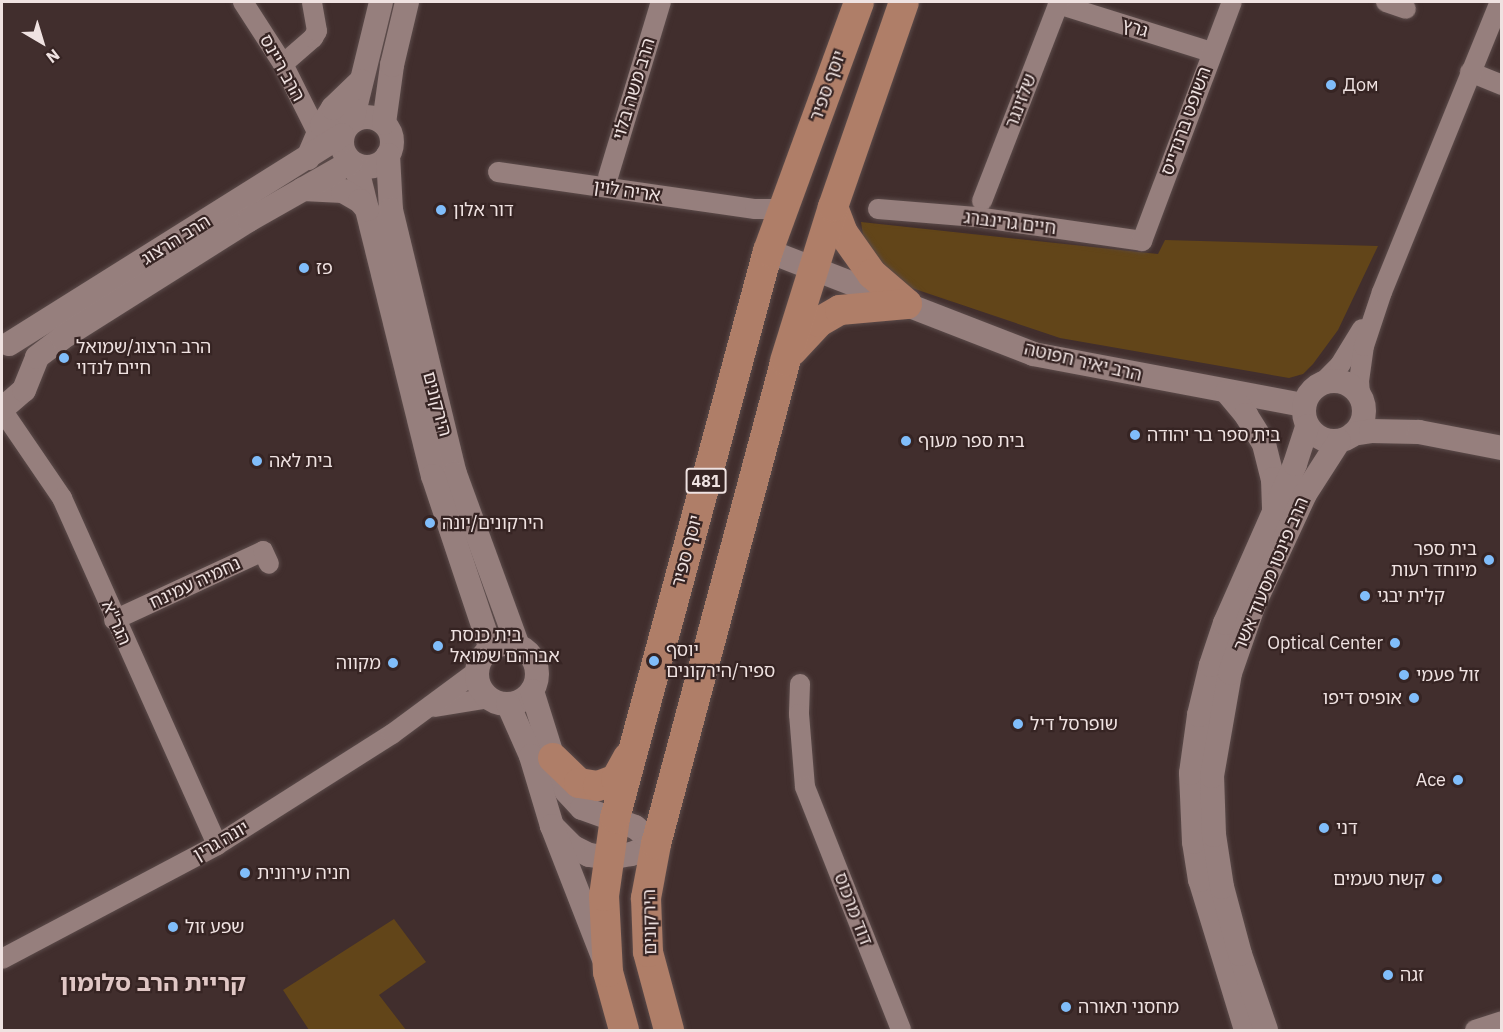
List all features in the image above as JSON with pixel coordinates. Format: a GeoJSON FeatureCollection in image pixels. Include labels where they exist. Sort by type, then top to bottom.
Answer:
{"type":"FeatureCollection","features":[{"type":"Feature","properties":{"kind":"main road","name":"יוסף ספיר"},"geometry":{"type":"LineString","coordinates":[[608,972],[604,896],[615,818],[768,251],[770,209],[859,2]]}},
{"type":"Feature","properties":{"kind":"main road","name":"481"},"geometry":{"type":"LineString","coordinates":[[656,844],[785,361],[833,207],[904,2]]}},
{"type":"Feature","properties":{"kind":"main road"},"geometry":{"type":"LineString","coordinates":[[833,207],[843,233],[872,274],[907,304]]}},
{"type":"Feature","properties":{"kind":"main road"},"geometry":{"type":"LineString","coordinates":[[785,361],[819,322],[840,310],[907,304]]}},
{"type":"Feature","properties":{"kind":"main road"},"geometry":{"type":"LineString","coordinates":[[553,758],[579,783],[598,786],[616,779],[633,750]]}},
{"type":"Feature","properties":{"kind":"main road","name":"הירקונים"},"geometry":{"type":"LineString","coordinates":[[656,844],[646,897],[648,952],[669,1030]]}},
{"type":"Feature","properties":{"kind":"main road","name":"481"},"geometry":{"type":"LineString","coordinates":[[608,972],[624,1030]]}},
{"type":"Feature","properties":{"kind":"street","name":"הרב ריינס"},"geometry":{"type":"LineString","coordinates":[[243,2],[283,64],[338,131]]}},
{"type":"Feature","properties":{"kind":"street"},"geometry":{"type":"LineString","coordinates":[[283,64],[313,38],[317,23],[312,2]]}},
{"type":"Feature","properties":{"kind":"street"},"geometry":{"type":"LineString","coordinates":[[338,131],[361,81],[381,2]]}},
{"type":"Feature","properties":{"kind":"street"},"geometry":{"type":"LineString","coordinates":[[361,81],[333,108],[342,150],[353,164],[371,167],[388,155],[392,138],[384,123],[392,65],[407,2]]}},
{"type":"Feature","properties":{"kind":"street","name":"הרב משה בלוי"},"geometry":{"type":"LineString","coordinates":[[608,177],[661,2]]}},
{"type":"Feature","properties":{"kind":"street","name":"השופט ברנדייס"},"geometry":{"type":"LineString","coordinates":[[1142,241],[1211,52],[1232,2]]}},
{"type":"Feature","properties":{"kind":"street"},"geometry":{"type":"LineString","coordinates":[[1386,2],[1406,9]]}},
{"type":"Feature","properties":{"kind":"street"},"geometry":{"type":"LineString","coordinates":[[1346,437],[1362,421],[1359,381],[1364,346],[1382,292],[1500,2]]}},
{"type":"Feature","properties":{"kind":"street","name":"גרץ"},"geometry":{"type":"LineString","coordinates":[[1059,3],[1211,52]]}},
{"type":"Feature","properties":{"kind":"street","name":"שלזינגר"},"geometry":{"type":"LineString","coordinates":[[982,201],[1059,3]]}},
{"type":"Feature","properties":{"kind":"street"},"geometry":{"type":"LineString","coordinates":[[1470,72],[1502,85]]}},
{"type":"Feature","properties":{"kind":"street"},"geometry":{"type":"LineString","coordinates":[[338,131],[369,116],[384,123]]}},
{"type":"Feature","properties":{"kind":"street","name":"הרב הרצוג"},"geometry":{"type":"LineString","coordinates":[[29,371],[22,353],[5,343],[308,158],[338,131]]}},
{"type":"Feature","properties":{"kind":"street","name":"הירקונים"},"geometry":{"type":"LineString","coordinates":[[388,155],[391,210],[455,474],[518,646]]}},
{"type":"Feature","properties":{"kind":"street","name":"הרב הרצוג"},"geometry":{"type":"LineString","coordinates":[[2,409],[24,390],[29,371],[37,357],[62,338],[303,189],[353,164]]}},
{"type":"Feature","properties":{"kind":"street","name":"הירקונים"},"geometry":{"type":"LineString","coordinates":[[353,164],[367,210],[433,476],[491,649]]}},
{"type":"Feature","properties":{"kind":"street","name":"אריה לוין"},"geometry":{"type":"LineString","coordinates":[[498,172],[770,209]]}},
{"type":"Feature","properties":{"kind":"street"},"geometry":{"type":"LineString","coordinates":[[303,189],[343,191],[360,201],[367,210]]}},
{"type":"Feature","properties":{"kind":"street","name":"חיים גרינברג"},"geometry":{"type":"LineString","coordinates":[[878,209],[976,217],[1142,241]]}},
{"type":"Feature","properties":{"kind":"street","name":"הרב יאיר חפוטה"},"geometry":{"type":"LineString","coordinates":[[768,251],[1033,354],[1227,392],[1306,416]]}},
{"type":"Feature","properties":{"kind":"street"},"geometry":{"type":"LineString","coordinates":[[1382,292],[1340,365],[1323,382],[1314,387],[1306,416],[1323,439],[1346,437],[1371,431],[1419,432],[1502,447]]}},
{"type":"Feature","properties":{"kind":"street"},"geometry":{"type":"LineString","coordinates":[[1323,382],[1344,382],[1362,400],[1419,432]]}},
{"type":"Feature","properties":{"kind":"street"},"geometry":{"type":"LineString","coordinates":[[1227,392],[1246,415],[1263,444],[1273,479],[1274,513]]}},
{"type":"Feature","properties":{"kind":"street","name":"הגר\"א"},"geometry":{"type":"LineString","coordinates":[[2,409],[62,498],[114,620],[217,845]]}},
{"type":"Feature","properties":{"kind":"street","name":"הרב פינטו מסעוד אשר"},"geometry":{"type":"LineString","coordinates":[[1261,1030],[1200,880],[1194,843],[1191,773],[1199,715],[1211,665],[1225,623],[1295,464],[1306,416]]}},
{"type":"Feature","properties":{"kind":"street","name":"הרב פינטו מסעוד אשר"},"geometry":{"type":"LineString","coordinates":[[1261,1030],[1222,887],[1214,835],[1212,776],[1230,673],[1254,604],[1305,494],[1346,437]]}},
{"type":"Feature","properties":{"kind":"street","name":"נחמיה עמינח"},"geometry":{"type":"LineString","coordinates":[[114,620],[263,551],[269,564]]}},
{"type":"Feature","properties":{"kind":"street"},"geometry":{"type":"LineString","coordinates":[[499,701],[517,702],[532,691],[537,682],[536,663],[531,654],[518,646],[503,644],[491,649],[480,662],[477,671],[478,682],[499,701],[531,756],[552,826],[608,972]]}},
{"type":"Feature","properties":{"kind":"street","name":"יונה גרין"},"geometry":{"type":"LineString","coordinates":[[2,958],[217,845],[431,708],[477,671]]}},
{"type":"Feature","properties":{"kind":"street","name":"דוד מרכוס"},"geometry":{"type":"LineString","coordinates":[[800,684],[799,714],[805,786],[901,1030]]}},
{"type":"Feature","properties":{"kind":"street"},"geometry":{"type":"LineString","coordinates":[[532,691],[566,791],[582,808],[635,827],[656,844],[630,854],[609,858],[590,855],[573,847],[552,826]]}},
{"type":"Feature","properties":{"kind":"street","name":"יונה גרין"},"geometry":{"type":"LineString","coordinates":[[431,708],[499,701]]}},
{"type":"Feature","properties":{"kind":"street"},"geometry":{"type":"LineString","coordinates":[[1475,1030],[1502,1021]]}},
{"type":"Feature","properties":{"kind":"shaded area"},"geometry":{"type":"Polygon","coordinates":[[[861,222],[1158,254],[1165,240],[1378,246],[1338,330],[1303,374],[1289,378],[1060,338],[888,280],[865,248],[861,222]]]}},
{"type":"Feature","properties":{"kind":"shaded area"},"geometry":{"type":"Polygon","coordinates":[[[394,919],[426,962],[379,995],[406,1030],[309,1030],[283,990],[394,919]]]}},
{"type":"Feature","properties":{"kind":"place","name":"Дом"},"geometry":{"type":"Point","coordinates":[1331,85]}},
{"type":"Feature","properties":{"kind":"place","name":"דור אלון"},"geometry":{"type":"Point","coordinates":[441,210]}},
{"type":"Feature","properties":{"kind":"place","name":"פז"},"geometry":{"type":"Point","coordinates":[304,268]}},
{"type":"Feature","properties":{"kind":"place","name":"הרב הרצוג/שמואל חיים לנדוי"},"geometry":{"type":"Point","coordinates":[64,358]}},
{"type":"Feature","properties":{"kind":"place","name":"בית ספר בר יהודה"},"geometry":{"type":"Point","coordinates":[1135,435]}},
{"type":"Feature","properties":{"kind":"place","name":"בית ספר מעוף"},"geometry":{"type":"Point","coordinates":[906,441]}},
{"type":"Feature","properties":{"kind":"place","name":"בית לאה"},"geometry":{"type":"Point","coordinates":[257,461]}},
{"type":"Feature","properties":{"kind":"place","name":"הירקונים/יונה"},"geometry":{"type":"Point","coordinates":[430,523]}},
{"type":"Feature","properties":{"kind":"place","name":"בית ספר מיוחד רעות"},"geometry":{"type":"Point","coordinates":[1489,560]}},
{"type":"Feature","properties":{"kind":"place","name":"קלית יבגי"},"geometry":{"type":"Point","coordinates":[1365,596]}},
{"type":"Feature","properties":{"kind":"place","name":"Optical Center"},"geometry":{"type":"Point","coordinates":[1395,643]}},
{"type":"Feature","properties":{"kind":"place","name":"בית כנסת אברהם שמואל"},"geometry":{"type":"Point","coordinates":[438,646]}},
{"type":"Feature","properties":{"kind":"place","name":"יוסף ספיר/הירקונים"},"geometry":{"type":"Point","coordinates":[654,661]}},
{"type":"Feature","properties":{"kind":"place","name":"מקווה"},"geometry":{"type":"Point","coordinates":[393,663]}},
{"type":"Feature","properties":{"kind":"place","name":"זול פעמי"},"geometry":{"type":"Point","coordinates":[1404,675]}},
{"type":"Feature","properties":{"kind":"place","name":"אופיס דיפו"},"geometry":{"type":"Point","coordinates":[1414,698]}},
{"type":"Feature","properties":{"kind":"place","name":"שופרסל דיל"},"geometry":{"type":"Point","coordinates":[1018,724]}},
{"type":"Feature","properties":{"kind":"place","name":"Ace"},"geometry":{"type":"Point","coordinates":[1458,780]}},
{"type":"Feature","properties":{"kind":"place","name":"דני"},"geometry":{"type":"Point","coordinates":[1324,828]}},
{"type":"Feature","properties":{"kind":"place","name":"חניה עירונית"},"geometry":{"type":"Point","coordinates":[245,873]}},
{"type":"Feature","properties":{"kind":"place","name":"קשת טעמים"},"geometry":{"type":"Point","coordinates":[1437,879]}},
{"type":"Feature","properties":{"kind":"place","name":"שפע זול"},"geometry":{"type":"Point","coordinates":[173,927]}},
{"type":"Feature","properties":{"kind":"place","name":"זגה"},"geometry":{"type":"Point","coordinates":[1388,975]}},
{"type":"Feature","properties":{"kind":"place","name":"מחסני תאורה"},"geometry":{"type":"Point","coordinates":[1066,1007]}},
{"type":"Feature","properties":{"kind":"district","name":"קריית הרב סלומון"},"geometry":{"type":"Point","coordinates":[153,983]}}]}
